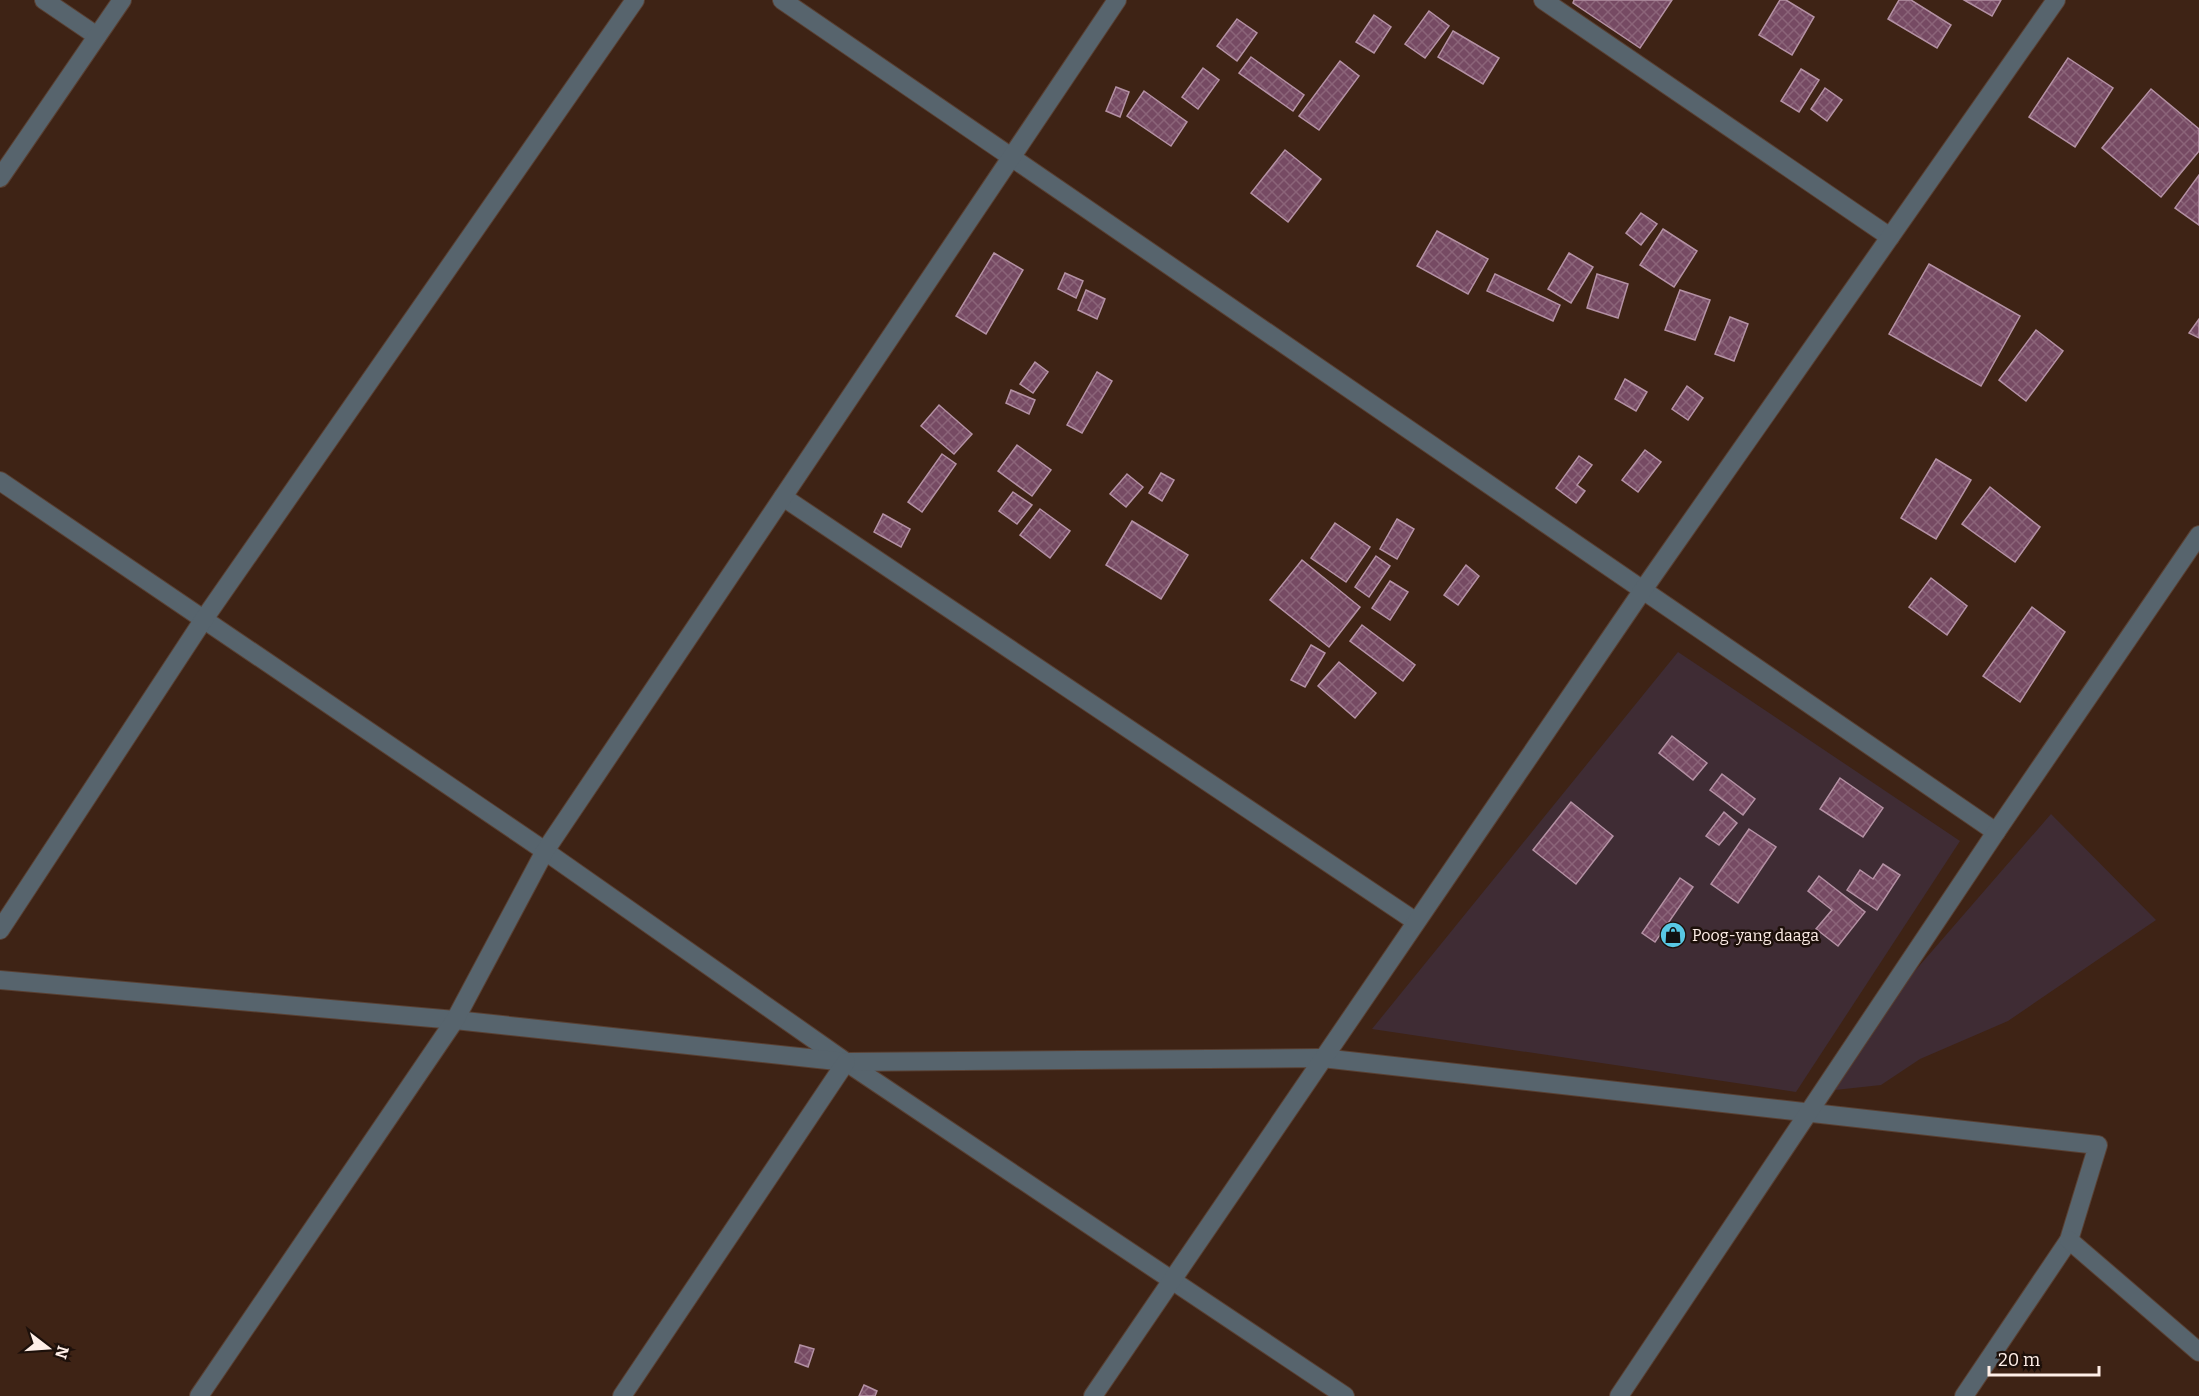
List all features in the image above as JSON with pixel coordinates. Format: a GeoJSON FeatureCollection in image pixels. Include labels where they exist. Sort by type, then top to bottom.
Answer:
{"type":"FeatureCollection","features":[{"type":"Feature","properties":{"kind":"street"},"geometry":{"type":"LineString","coordinates":[[44,0],[97,36]]}},
{"type":"Feature","properties":{"kind":"street"},"geometry":{"type":"LineString","coordinates":[[0,178],[122,0]]}},
{"type":"Feature","properties":{"kind":"street"},"geometry":{"type":"LineString","coordinates":[[0,930],[204,619],[635,0]]}},
{"type":"Feature","properties":{"kind":"street"},"geometry":{"type":"LineString","coordinates":[[782,0],[1010,158],[1645,587],[1996,832]]}},
{"type":"Feature","properties":{"kind":"street"},"geometry":{"type":"LineString","coordinates":[[199,1396],[455,1020],[545,851],[1117,0]]}},
{"type":"Feature","properties":{"kind":"street"},"geometry":{"type":"LineString","coordinates":[[1543,0],[1890,237]]}},
{"type":"Feature","properties":{"kind":"street"},"geometry":{"type":"LineString","coordinates":[[1093,1396],[1645,587],[2056,0]]}},
{"type":"Feature","properties":{"kind":"street"},"geometry":{"type":"LineString","coordinates":[[0,480],[545,851],[846,1062],[1345,1396]]}},
{"type":"Feature","properties":{"kind":"street"},"geometry":{"type":"LineString","coordinates":[[783,497],[1415,921]]}},
{"type":"Feature","properties":{"kind":"street"},"geometry":{"type":"LineString","coordinates":[[1619,1396],[1811,1113],[1996,832],[2199,535]]}},
{"type":"Feature","properties":{"kind":"street"},"geometry":{"type":"LineString","coordinates":[[0,980],[455,1020],[846,1062],[1322,1058],[2098,1145],[2068,1240],[1964,1396]]}},
{"type":"Feature","properties":{"kind":"street"},"geometry":{"type":"LineString","coordinates":[[622,1396],[846,1062]]}},
{"type":"Feature","properties":{"kind":"street"},"geometry":{"type":"LineString","coordinates":[[2068,1240],[2199,1352]]}},
{"type":"Feature","properties":{"kind":"shaded area","name":"Poog-yang daaga"},"geometry":{"type":"Polygon","coordinates":[[[1678,652],[1960,841],[1796,1092],[1372,1029],[1678,652]]]}},
{"type":"Feature","properties":{"kind":"shaded area"},"geometry":{"type":"Polygon","coordinates":[[[2051,814],[2156,920],[2008,1021],[1920,1059],[1881,1085],[1835,1090],[1907,980],[2051,814]]]}},
{"type":"Feature","properties":{"kind":"building"},"geometry":{"type":"Polygon","coordinates":[[[1574,0],[1672,0],[1640,48],[1573,3],[1574,0]]]}},
{"type":"Feature","properties":{"kind":"building"},"geometry":{"type":"Polygon","coordinates":[[[1780,0],[1786,0],[1814,17],[1792,55],[1759,35],[1780,0]]]}},
{"type":"Feature","properties":{"kind":"building"},"geometry":{"type":"Polygon","coordinates":[[[1899,0],[1911,0],[1951,25],[1937,48],[1888,19],[1899,0]]]}},
{"type":"Feature","properties":{"kind":"building"},"geometry":{"type":"Polygon","coordinates":[[[1964,0],[2001,0],[1992,16],[1964,0]]]}},
{"type":"Feature","properties":{"kind":"building"},"geometry":{"type":"Polygon","coordinates":[[[1429,11],[1449,26],[1425,58],[1405,44],[1429,11]]]}},
{"type":"Feature","properties":{"kind":"building"},"geometry":{"type":"Polygon","coordinates":[[[1374,15],[1391,27],[1374,53],[1356,42],[1374,15]]]}},
{"type":"Feature","properties":{"kind":"building"},"geometry":{"type":"Polygon","coordinates":[[[1237,19],[1257,33],[1237,61],[1217,46],[1237,19]]]}},
{"type":"Feature","properties":{"kind":"building"},"geometry":{"type":"Polygon","coordinates":[[[1453,31],[1499,58],[1483,84],[1438,57],[1453,31]]]}},
{"type":"Feature","properties":{"kind":"building"},"geometry":{"type":"Polygon","coordinates":[[[1251,57],[1304,95],[1293,111],[1239,73],[1251,57]]]}},
{"type":"Feature","properties":{"kind":"building"},"geometry":{"type":"Polygon","coordinates":[[[2068,58],[2113,88],[2075,147],[2029,117],[2068,58]]]}},
{"type":"Feature","properties":{"kind":"building"},"geometry":{"type":"Polygon","coordinates":[[[1340,61],[1359,76],[1319,130],[1299,116],[1340,61]]]}},
{"type":"Feature","properties":{"kind":"building"},"geometry":{"type":"Polygon","coordinates":[[[1203,68],[1219,80],[1198,109],[1182,97],[1203,68]]]}},
{"type":"Feature","properties":{"kind":"building"},"geometry":{"type":"Polygon","coordinates":[[[1801,69],[1819,80],[1799,112],[1781,101],[1801,69]]]}},
{"type":"Feature","properties":{"kind":"building"},"geometry":{"type":"Polygon","coordinates":[[[1116,87],[1129,92],[1120,117],[1106,111],[1116,87]]]}},
{"type":"Feature","properties":{"kind":"building"},"geometry":{"type":"Polygon","coordinates":[[[1825,88],[1842,100],[1827,121],[1811,109],[1825,88]]]}},
{"type":"Feature","properties":{"kind":"building"},"geometry":{"type":"Polygon","coordinates":[[[2151,89],[2199,129],[2199,151],[2161,197],[2102,148],[2151,89]]]}},
{"type":"Feature","properties":{"kind":"building"},"geometry":{"type":"Polygon","coordinates":[[[1144,91],[1187,122],[1171,146],[1127,116],[1144,91]]]}},
{"type":"Feature","properties":{"kind":"building"},"geometry":{"type":"Polygon","coordinates":[[[1285,150],[1321,179],[1288,222],[1251,193],[1285,150]]]}},
{"type":"Feature","properties":{"kind":"building"},"geometry":{"type":"Polygon","coordinates":[[[2199,175],[2199,225],[2175,208],[2199,175]]]}},
{"type":"Feature","properties":{"kind":"building"},"geometry":{"type":"Polygon","coordinates":[[[1641,213],[1657,224],[1641,245],[1626,233],[1641,213]]]}},
{"type":"Feature","properties":{"kind":"building"},"geometry":{"type":"Polygon","coordinates":[[[1663,229],[1697,251],[1674,287],[1640,265],[1663,229]]]}},
{"type":"Feature","properties":{"kind":"building"},"geometry":{"type":"Polygon","coordinates":[[[1437,231],[1488,259],[1468,294],[1417,266],[1437,231]]]}},
{"type":"Feature","properties":{"kind":"building"},"geometry":{"type":"Polygon","coordinates":[[[994,253],[1023,270],[986,334],[956,316],[994,253]]]}},
{"type":"Feature","properties":{"kind":"building"},"geometry":{"type":"Polygon","coordinates":[[[1569,253],[1593,267],[1571,303],[1548,289],[1569,253]]]}},
{"type":"Feature","properties":{"kind":"building"},"geometry":{"type":"Polygon","coordinates":[[[1929,264],[2020,316],[1981,386],[1889,334],[1929,264]]]}},
{"type":"Feature","properties":{"kind":"building"},"geometry":{"type":"Polygon","coordinates":[[[1065,273],[1083,281],[1076,298],[1058,289],[1065,273]]]}},
{"type":"Feature","properties":{"kind":"building"},"geometry":{"type":"Polygon","coordinates":[[[1495,274],[1560,305],[1553,321],[1487,291],[1495,274]]]}},
{"type":"Feature","properties":{"kind":"building"},"geometry":{"type":"Polygon","coordinates":[[[1597,274],[1628,284],[1618,318],[1587,308],[1597,274]]]}},
{"type":"Feature","properties":{"kind":"building"},"geometry":{"type":"Polygon","coordinates":[[[1086,290],[1105,299],[1097,319],[1078,310],[1086,290]]]}},
{"type":"Feature","properties":{"kind":"building"},"geometry":{"type":"Polygon","coordinates":[[[1680,290],[1710,300],[1695,340],[1665,330],[1680,290]]]}},
{"type":"Feature","properties":{"kind":"building"},"geometry":{"type":"Polygon","coordinates":[[[1730,317],[1748,324],[1734,361],[1715,354],[1730,317]]]}},
{"type":"Feature","properties":{"kind":"building"},"geometry":{"type":"Polygon","coordinates":[[[2199,319],[2199,338],[2189,333],[2199,319]]]}},
{"type":"Feature","properties":{"kind":"building"},"geometry":{"type":"Polygon","coordinates":[[[2036,330],[2063,351],[2026,401],[1999,380],[2036,330]]]}},
{"type":"Feature","properties":{"kind":"building"},"geometry":{"type":"Polygon","coordinates":[[[1035,362],[1048,372],[1033,393],[1020,384],[1035,362]]]}},
{"type":"Feature","properties":{"kind":"building"},"geometry":{"type":"Polygon","coordinates":[[[1097,372],[1112,381],[1082,433],[1067,425],[1097,372]]]}},
{"type":"Feature","properties":{"kind":"building"},"geometry":{"type":"Polygon","coordinates":[[[1625,379],[1647,392],[1636,411],[1615,399],[1625,379]]]}},
{"type":"Feature","properties":{"kind":"building"},"geometry":{"type":"Polygon","coordinates":[[[1687,386],[1703,398],[1688,420],[1672,409],[1687,386]]]}},
{"type":"Feature","properties":{"kind":"building"},"geometry":{"type":"Polygon","coordinates":[[[1011,390],[1035,400],[1029,414],[1006,403],[1011,390]]]}},
{"type":"Feature","properties":{"kind":"building"},"geometry":{"type":"Polygon","coordinates":[[[939,405],[972,434],[954,454],[921,426],[939,405]]]}},
{"type":"Feature","properties":{"kind":"building"},"geometry":{"type":"Polygon","coordinates":[[[1017,445],[1051,470],[1032,496],[998,471],[1017,445]]]}},
{"type":"Feature","properties":{"kind":"building"},"geometry":{"type":"Polygon","coordinates":[[[1645,450],[1661,462],[1638,492],[1622,480],[1645,450]]]}},
{"type":"Feature","properties":{"kind":"building"},"geometry":{"type":"Polygon","coordinates":[[[942,454],[956,464],[922,512],[908,502],[942,454]]]}},
{"type":"Feature","properties":{"kind":"building"},"geometry":{"type":"Polygon","coordinates":[[[1579,456],[1592,465],[1577,485],[1585,491],[1576,503],[1556,488],[1579,456]]]}},
{"type":"Feature","properties":{"kind":"building"},"geometry":{"type":"Polygon","coordinates":[[[1936,459],[1971,480],[1936,539],[1901,518],[1936,459]]]}},
{"type":"Feature","properties":{"kind":"building"},"geometry":{"type":"Polygon","coordinates":[[[1161,473],[1174,480],[1162,501],[1149,493],[1161,473]]]}},
{"type":"Feature","properties":{"kind":"building"},"geometry":{"type":"Polygon","coordinates":[[[1127,474],[1143,487],[1126,507],[1110,494],[1127,474]]]}},
{"type":"Feature","properties":{"kind":"building"},"geometry":{"type":"Polygon","coordinates":[[[1990,487],[2040,527],[2015,562],[1962,524],[1990,487]]]}},
{"type":"Feature","properties":{"kind":"building"},"geometry":{"type":"Polygon","coordinates":[[[1013,492],[1032,505],[1017,524],[999,511],[1013,492]]]}},
{"type":"Feature","properties":{"kind":"building"},"geometry":{"type":"Polygon","coordinates":[[[1040,509],[1070,531],[1050,558],[1020,535],[1040,509]]]}},
{"type":"Feature","properties":{"kind":"building"},"geometry":{"type":"Polygon","coordinates":[[[883,514],[910,529],[901,547],[874,532],[883,514]]]}},
{"type":"Feature","properties":{"kind":"building"},"geometry":{"type":"Polygon","coordinates":[[[1397,519],[1414,529],[1397,559],[1380,549],[1397,519]]]}},
{"type":"Feature","properties":{"kind":"building"},"geometry":{"type":"Polygon","coordinates":[[[1132,521],[1188,555],[1161,599],[1106,565],[1132,521]]]}},
{"type":"Feature","properties":{"kind":"building"},"geometry":{"type":"Polygon","coordinates":[[[1335,523],[1370,547],[1346,582],[1311,558],[1335,523]]]}},
{"type":"Feature","properties":{"kind":"building"},"geometry":{"type":"Polygon","coordinates":[[[1376,556],[1390,566],[1369,597],[1355,587],[1376,556]]]}},
{"type":"Feature","properties":{"kind":"building"},"geometry":{"type":"Polygon","coordinates":[[[1302,560],[1360,607],[1329,647],[1270,600],[1302,560]]]}},
{"type":"Feature","properties":{"kind":"building"},"geometry":{"type":"Polygon","coordinates":[[[1466,565],[1479,576],[1458,605],[1444,595],[1466,565]]]}},
{"type":"Feature","properties":{"kind":"building"},"geometry":{"type":"Polygon","coordinates":[[[1931,578],[1967,606],[1947,635],[1909,607],[1931,578]]]}},
{"type":"Feature","properties":{"kind":"building"},"geometry":{"type":"Polygon","coordinates":[[[1390,581],[1408,592],[1390,620],[1372,608],[1390,581]]]}},
{"type":"Feature","properties":{"kind":"building"},"geometry":{"type":"Polygon","coordinates":[[[2032,607],[2065,632],[2020,702],[1983,676],[2032,607]]]}},
{"type":"Feature","properties":{"kind":"building"},"geometry":{"type":"Polygon","coordinates":[[[1362,625],[1415,665],[1403,681],[1350,641],[1362,625]]]}},
{"type":"Feature","properties":{"kind":"building"},"geometry":{"type":"Polygon","coordinates":[[[1311,645],[1325,653],[1305,687],[1291,680],[1311,645]]]}},
{"type":"Feature","properties":{"kind":"building"},"geometry":{"type":"Polygon","coordinates":[[[1339,662],[1376,693],[1355,718],[1318,686],[1339,662]]]}},
{"type":"Feature","properties":{"kind":"building"},"geometry":{"type":"Polygon","coordinates":[[[1672,736],[1707,763],[1693,780],[1659,753],[1672,736]]]}},
{"type":"Feature","properties":{"kind":"building"},"geometry":{"type":"Polygon","coordinates":[[[1722,774],[1755,799],[1743,815],[1710,790],[1722,774]]]}},
{"type":"Feature","properties":{"kind":"building"},"geometry":{"type":"Polygon","coordinates":[[[1840,778],[1883,808],[1863,837],[1820,809],[1840,778]]]}},
{"type":"Feature","properties":{"kind":"building"},"geometry":{"type":"Polygon","coordinates":[[[1571,802],[1613,836],[1576,884],[1533,850],[1571,802]]]}},
{"type":"Feature","properties":{"kind":"building"},"geometry":{"type":"Polygon","coordinates":[[[1724,812],[1737,823],[1719,845],[1706,836],[1724,812]]]}},
{"type":"Feature","properties":{"kind":"building"},"geometry":{"type":"Polygon","coordinates":[[[1749,829],[1776,847],[1738,903],[1711,884],[1749,829]]]}},
{"type":"Feature","properties":{"kind":"building"},"geometry":{"type":"Polygon","coordinates":[[[1883,864],[1900,875],[1877,910],[1847,890],[1860,870],[1873,879],[1883,864]]]}},
{"type":"Feature","properties":{"kind":"building"},"geometry":{"type":"Polygon","coordinates":[[[1819,876],[1865,912],[1838,946],[1816,929],[1832,910],[1808,891],[1819,876]]]}},
{"type":"Feature","properties":{"kind":"building"},"geometry":{"type":"Polygon","coordinates":[[[1680,878],[1693,887],[1655,942],[1642,933],[1680,878]]]}},
{"type":"Feature","properties":{"kind":"building"},"geometry":{"type":"Polygon","coordinates":[[[800,1345],[814,1349],[808,1367],[795,1362],[800,1345]]]}},
{"type":"Feature","properties":{"kind":"building"},"geometry":{"type":"Polygon","coordinates":[[[864,1385],[877,1391],[875,1396],[859,1396],[864,1385]]]}},
{"type":"Feature","properties":{"kind":"place","name":"Poog-yang daaga"},"geometry":{"type":"Point","coordinates":[1673,935]}}]}
